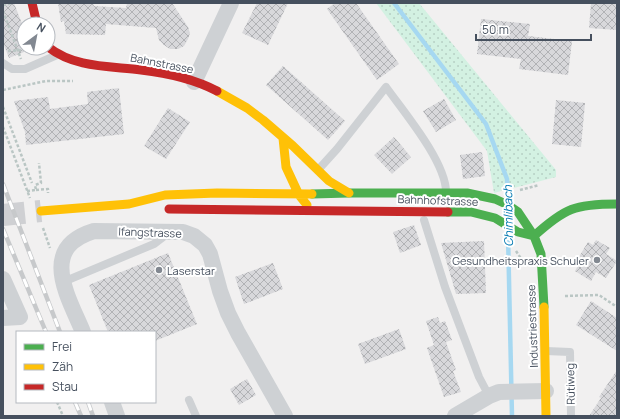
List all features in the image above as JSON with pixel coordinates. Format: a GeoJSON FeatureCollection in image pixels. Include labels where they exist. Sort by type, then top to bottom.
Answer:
{"type":"FeatureCollection","features":[{"type":"Feature","properties":{"kind":"main road"},"geometry":{"type":"LineString","coordinates":[[32,3],[35,16]]}},
{"type":"Feature","properties":{"kind":"main road","name":"Bahnstrasse"},"geometry":{"type":"LineString","coordinates":[[57,55],[67,60],[81,63],[173,75],[194,82],[237,101],[260,117],[306,158],[313,172],[349,193]]}},
{"type":"Feature","properties":{"kind":"main road"},"geometry":{"type":"LineString","coordinates":[[283,138],[283,170],[299,195],[312,209]]}},
{"type":"Feature","properties":{"kind":"main road"},"geometry":{"type":"LineString","coordinates":[[251,193],[269,184]]}},
{"type":"Feature","properties":{"kind":"main road"},"geometry":{"type":"LineString","coordinates":[[285,209],[299,195],[307,184]]}},
{"type":"Feature","properties":{"kind":"main road","name":"Bahnhofstrasse"},"geometry":{"type":"LineString","coordinates":[[41,211],[129,204],[165,195],[217,193],[299,195],[349,193],[467,193],[508,205],[518,212],[534,236]]}},
{"type":"Feature","properties":{"kind":"main road","name":"Bahnhofstrasse"},"geometry":{"type":"LineString","coordinates":[[129,204],[154,207],[471,212],[495,218],[518,232],[534,236]]}},
{"type":"Feature","properties":{"kind":"main road"},"geometry":{"type":"LineString","coordinates":[[534,236],[557,216],[575,207],[596,204],[617,204]]}},
{"type":"Feature","properties":{"kind":"main road","name":"Industriestrasse"},"geometry":{"type":"LineString","coordinates":[[534,236],[541,254],[546,351],[546,416]]}},
{"type":"Feature","properties":{"kind":"street"},"geometry":{"type":"LineString","coordinates":[[194,82],[231,3]]}},
{"type":"Feature","properties":{"kind":"street","name":"Ifangstrasse"},"geometry":{"type":"LineString","coordinates":[[83,331],[63,282],[61,271],[62,260],[66,249],[74,240],[83,234],[94,231],[169,231],[183,232],[194,236],[206,245],[228,313],[285,416]]}},
{"type":"Feature","properties":{"kind":"street"},"geometry":{"type":"LineString","coordinates":[[3,279],[20,317],[3,318]]}},
{"type":"Feature","properties":{"kind":"street"},"geometry":{"type":"LineString","coordinates":[[455,416],[494,394],[546,391]]}},
{"type":"Feature","properties":{"kind":"street"},"geometry":{"type":"LineString","coordinates":[[112,403],[117,416]]}},
{"type":"Feature","properties":{"kind":"lane"},"geometry":{"type":"LineString","coordinates":[[3,63],[12,69],[25,69],[57,55]]}},
{"type":"Feature","properties":{"kind":"lane"},"geometry":{"type":"LineString","coordinates":[[313,172],[337,149],[386,86],[432,151],[444,177],[446,193]]}},
{"type":"Feature","properties":{"kind":"lane"},"geometry":{"type":"LineString","coordinates":[[424,220],[445,287],[479,377],[494,394]]}},
{"type":"Feature","properties":{"kind":"lane"},"geometry":{"type":"LineString","coordinates":[[63,282],[154,244],[169,231]]}},
{"type":"Feature","properties":{"kind":"lane","name":"Rütiweg"},"geometry":{"type":"LineString","coordinates":[[546,351],[570,352],[571,416]]}},
{"type":"Feature","properties":{"kind":"lane"},"geometry":{"type":"LineString","coordinates":[[189,400],[196,416]]}},
{"type":"Feature","properties":{"kind":"path"},"geometry":{"type":"LineString","coordinates":[[3,5],[13,3]]}},
{"type":"Feature","properties":{"kind":"path"},"geometry":{"type":"LineString","coordinates":[[3,11],[16,45]]}},
{"type":"Feature","properties":{"kind":"path"},"geometry":{"type":"LineString","coordinates":[[8,51],[16,50]]}},
{"type":"Feature","properties":{"kind":"path"},"geometry":{"type":"LineString","coordinates":[[3,90],[46,81],[74,81]]}},
{"type":"Feature","properties":{"kind":"path"},"geometry":{"type":"LineString","coordinates":[[3,106],[32,183]]}},
{"type":"Feature","properties":{"kind":"path"},"geometry":{"type":"LineString","coordinates":[[3,127],[33,204]]}},
{"type":"Feature","properties":{"kind":"path"},"geometry":{"type":"LineString","coordinates":[[36,190],[35,185],[41,183],[39,163]]}},
{"type":"Feature","properties":{"kind":"path"},"geometry":{"type":"LineString","coordinates":[[520,190],[539,185]]}},
{"type":"Feature","properties":{"kind":"path"},"geometry":{"type":"LineString","coordinates":[[27,191],[48,189]]}},
{"type":"Feature","properties":{"kind":"path"},"geometry":{"type":"LineString","coordinates":[[565,296],[599,295],[617,307]]}},
{"type":"Feature","properties":{"kind":"path"},"geometry":{"type":"LineString","coordinates":[[57,403],[63,416]]}},
{"type":"Feature","properties":{"kind":"green space"},"geometry":{"type":"Polygon","coordinates":[[[376,3],[419,3],[556,170],[556,177],[494,193],[487,151],[376,3]]]}},
{"type":"Feature","properties":{"kind":"building"},"geometry":{"type":"Polygon","coordinates":[[[3,3],[14,3],[19,16],[16,16],[16,55],[9,58],[3,43],[3,3]]]}},
{"type":"Feature","properties":{"kind":"building"},"geometry":{"type":"Polygon","coordinates":[[[58,3],[93,3],[94,6],[126,8],[127,3],[172,3],[188,27],[190,33],[184,46],[178,49],[170,49],[164,45],[159,40],[156,28],[106,24],[105,35],[66,34],[64,21],[61,22],[58,3]]]}},
{"type":"Feature","properties":{"kind":"building"},"geometry":{"type":"Polygon","coordinates":[[[257,3],[288,3],[268,45],[242,33],[257,3]]]}},
{"type":"Feature","properties":{"kind":"building"},"geometry":{"type":"Polygon","coordinates":[[[335,3],[356,3],[399,64],[377,80],[327,9],[335,3]]]}},
{"type":"Feature","properties":{"kind":"building"},"geometry":{"type":"Polygon","coordinates":[[[591,3],[617,3],[617,30],[589,28],[591,3]]]}},
{"type":"Feature","properties":{"kind":"building"},"geometry":{"type":"Polygon","coordinates":[[[481,19],[530,24],[528,36],[572,41],[568,75],[519,69],[521,59],[477,54],[481,19]]]}},
{"type":"Feature","properties":{"kind":"building"},"geometry":{"type":"Polygon","coordinates":[[[283,66],[345,121],[328,140],[266,85],[283,66]]]}},
{"type":"Feature","properties":{"kind":"building"},"geometry":{"type":"Polygon","coordinates":[[[119,88],[124,134],[26,145],[25,132],[14,101],[48,97],[50,109],[88,104],[87,92],[119,88]]]}},
{"type":"Feature","properties":{"kind":"building"},"geometry":{"type":"Polygon","coordinates":[[[444,99],[456,120],[436,132],[423,111],[444,99]]]}},
{"type":"Feature","properties":{"kind":"building"},"geometry":{"type":"Polygon","coordinates":[[[556,100],[585,103],[581,147],[552,144],[556,100]]]}},
{"type":"Feature","properties":{"kind":"building"},"geometry":{"type":"Polygon","coordinates":[[[168,108],[190,122],[166,159],[144,146],[168,108]]]}},
{"type":"Feature","properties":{"kind":"building"},"geometry":{"type":"Polygon","coordinates":[[[394,137],[411,157],[392,174],[374,155],[394,137]]]}},
{"type":"Feature","properties":{"kind":"building"},"geometry":{"type":"Polygon","coordinates":[[[482,152],[485,176],[463,179],[460,155],[482,152]]]}},
{"type":"Feature","properties":{"kind":"building"},"geometry":{"type":"Polygon","coordinates":[[[414,225],[421,245],[400,253],[393,232],[414,225]]]}},
{"type":"Feature","properties":{"kind":"building","name":"Gesundheitspraxis Schuler"},"geometry":{"type":"Polygon","coordinates":[[[596,240],[610,248],[606,254],[617,261],[606,278],[596,272],[591,281],[575,271],[580,262],[577,260],[588,242],[593,245],[596,240]]]}},
{"type":"Feature","properties":{"kind":"building"},"geometry":{"type":"Polygon","coordinates":[[[484,241],[486,293],[456,294],[441,243],[484,241]]]}},
{"type":"Feature","properties":{"kind":"building"},"geometry":{"type":"Polygon","coordinates":[[[168,253],[197,324],[156,341],[156,331],[108,331],[89,285],[168,253]]]}},
{"type":"Feature","properties":{"kind":"building"},"geometry":{"type":"Polygon","coordinates":[[[273,263],[283,289],[244,304],[235,277],[273,263]]]}},
{"type":"Feature","properties":{"kind":"building"},"geometry":{"type":"Polygon","coordinates":[[[591,301],[617,318],[617,351],[576,325],[591,301]]]}},
{"type":"Feature","properties":{"kind":"building"},"geometry":{"type":"Polygon","coordinates":[[[438,317],[440,323],[445,321],[452,340],[446,342],[456,370],[453,371],[461,392],[444,397],[427,348],[434,345],[426,321],[438,317]]]}},
{"type":"Feature","properties":{"kind":"building"},"geometry":{"type":"Polygon","coordinates":[[[399,329],[406,349],[365,364],[358,344],[399,329]]]}},
{"type":"Feature","properties":{"kind":"building"},"geometry":{"type":"Polygon","coordinates":[[[617,370],[617,416],[589,416],[601,398],[599,397],[617,370]]]}},
{"type":"Feature","properties":{"kind":"building"},"geometry":{"type":"Polygon","coordinates":[[[247,379],[256,395],[239,405],[230,389],[247,379]]]}},
{"type":"Feature","properties":{"kind":"waterway","name":"Chimlibach"},"geometry":{"type":"LineString","coordinates":[[394,3],[486,124],[507,179],[508,198]]}},
{"type":"Feature","properties":{"kind":"waterway","name":"Chimlibach"},"geometry":{"type":"LineString","coordinates":[[508,234],[512,416]]}},
{"type":"Feature","properties":{"kind":"tunnel"},"geometry":{"type":"LineString","coordinates":[[3,215],[41,211]]}},
{"type":"Feature","properties":{"kind":"railway"},"geometry":{"type":"LineString","coordinates":[[3,184],[60,331]]}},
{"type":"Feature","properties":{"kind":"railway"},"geometry":{"type":"LineString","coordinates":[[3,229],[46,331]]}},
{"type":"Feature","properties":{"kind":"railway"},"geometry":{"type":"LineString","coordinates":[[75,403],[81,416]]}},
{"type":"Feature","properties":{"kind":"railway"},"geometry":{"type":"LineString","coordinates":[[88,403],[93,416]]}},
{"type":"Feature","properties":{"kind":"traffic: fast"},"geometry":{"type":"LineString","coordinates":[[312,194],[467,193],[495,199],[508,205],[518,212],[534,236],[541,254],[544,307]]}},
{"type":"Feature","properties":{"kind":"traffic: fast"},"geometry":{"type":"LineString","coordinates":[[534,236],[554,219],[571,210],[591,205],[617,204]]}},
{"type":"Feature","properties":{"kind":"traffic: fast"},"geometry":{"type":"LineString","coordinates":[[448,212],[471,212],[495,218],[518,232],[534,236]]}},
{"type":"Feature","properties":{"kind":"traffic: slow"},"geometry":{"type":"LineString","coordinates":[[217,91],[247,108],[263,120],[293,146],[329,181],[349,193]]}},
{"type":"Feature","properties":{"kind":"traffic: slow"},"geometry":{"type":"LineString","coordinates":[[283,138],[286,167],[299,195],[307,205]]}},
{"type":"Feature","properties":{"kind":"traffic: slow"},"geometry":{"type":"LineString","coordinates":[[41,211],[129,204],[165,195],[217,193],[312,194]]}},
{"type":"Feature","properties":{"kind":"traffic: slow"},"geometry":{"type":"LineString","coordinates":[[544,307],[546,416]]}},
{"type":"Feature","properties":{"kind":"traffic: jam"},"geometry":{"type":"LineString","coordinates":[[32,3],[35,16]]}},
{"type":"Feature","properties":{"kind":"traffic: jam"},"geometry":{"type":"LineString","coordinates":[[56,53],[69,59],[93,65],[151,71],[170,75],[199,83],[217,91]]}},
{"type":"Feature","properties":{"kind":"traffic: jam"},"geometry":{"type":"LineString","coordinates":[[169,209],[448,212]]}},
{"type":"Feature","properties":{"kind":"place","name":"Gesundheitspraxis Schuler"},"geometry":{"type":"Point","coordinates":[597,260]}},
{"type":"Feature","properties":{"kind":"place","name":"Laserstar"},"geometry":{"type":"Point","coordinates":[159,270]}}]}
